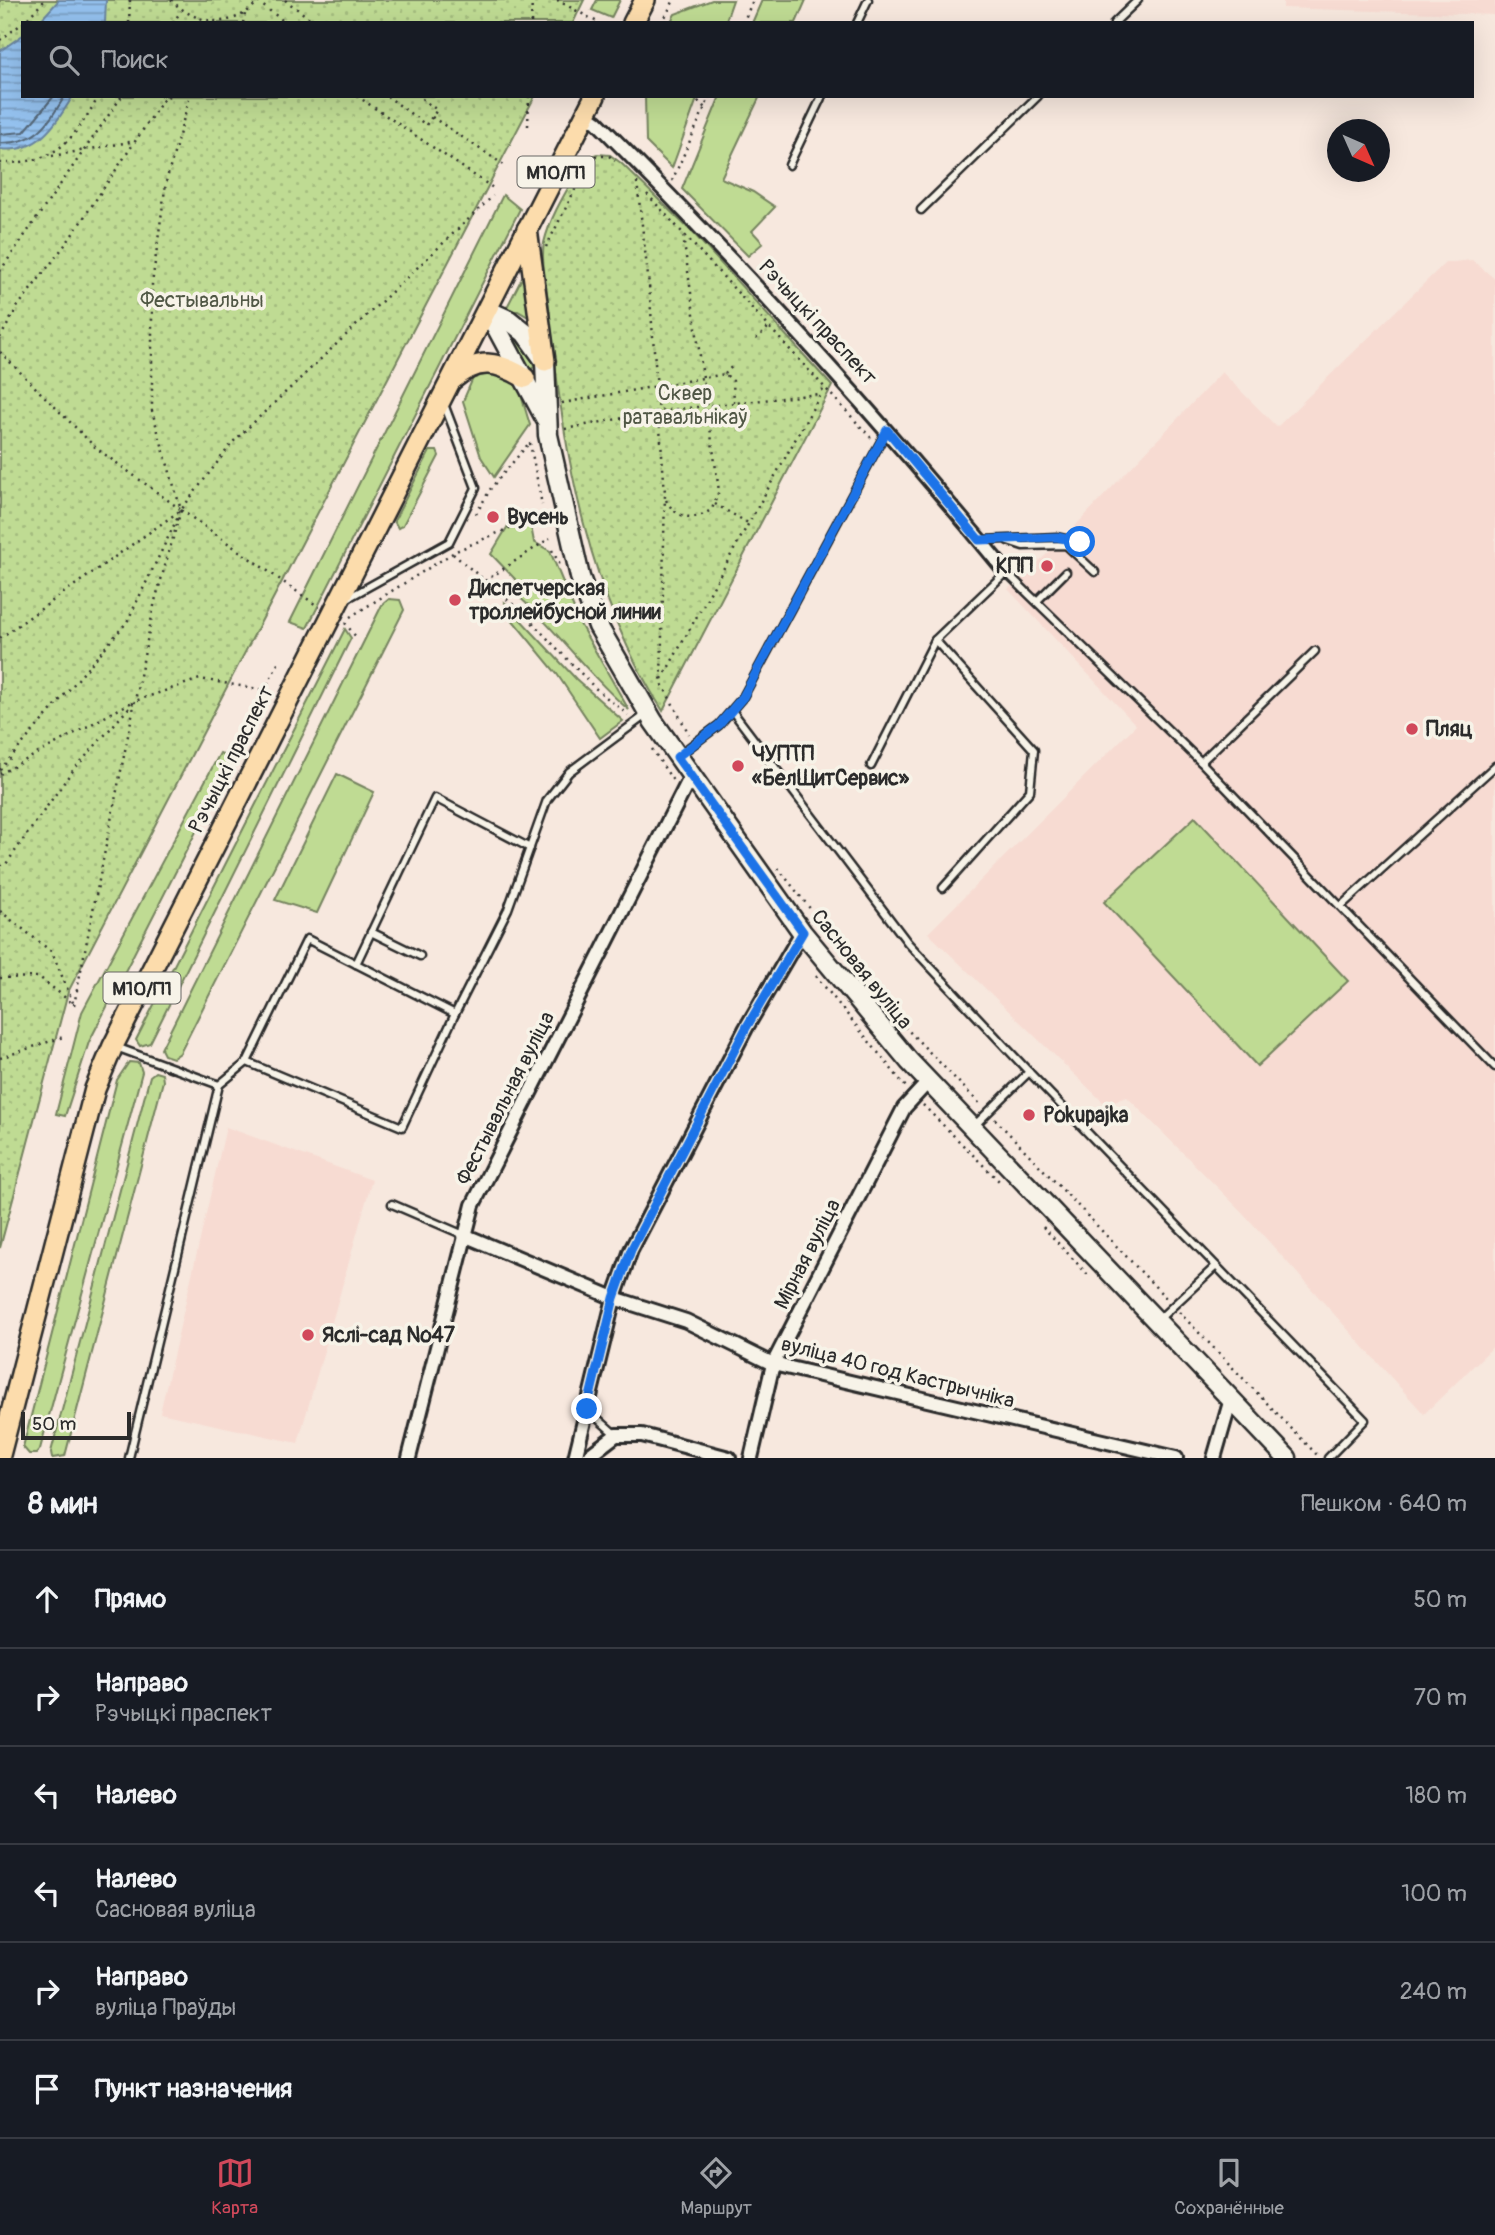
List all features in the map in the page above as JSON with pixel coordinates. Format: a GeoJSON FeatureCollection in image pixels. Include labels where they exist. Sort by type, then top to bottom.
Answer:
{"type":"FeatureCollection","features":[{"type":"Feature","properties":{"kind":"main road"},"geometry":{"type":"LineString","coordinates":[[634,21],[645,0]]}},
{"type":"Feature","properties":{"kind":"main road","name":"Рэчыцкі праспект"},"geometry":{"type":"LineString","coordinates":[[0,1455],[95,1089],[113,1046],[329,606],[487,310],[594,98]]}},
{"type":"Feature","properties":{"kind":"main road"},"geometry":{"type":"LineString","coordinates":[[527,229],[544,360]]}},
{"type":"Feature","properties":{"kind":"main road"},"geometry":{"type":"LineString","coordinates":[[487,310],[509,320],[525,333],[544,360]]}},
{"type":"Feature","properties":{"kind":"main road","name":"Сасновая вуліца"},"geometry":{"type":"LineString","coordinates":[[487,310],[545,418],[580,577],[598,626],[642,717],[683,752],[691,776],[803,932],[852,995],[928,1082],[1287,1458]]}},
{"type":"Feature","properties":{"kind":"main road","name":"Сасновая вуліца"},"geometry":{"type":"LineString","coordinates":[[544,360],[548,402],[545,418]]}},
{"type":"Feature","properties":{"kind":"main road"},"geometry":{"type":"LineString","coordinates":[[444,391],[467,368],[481,363],[510,369],[525,378]]}},
{"type":"Feature","properties":{"kind":"street","name":"Рэчыцкі праспект"},"geometry":{"type":"LineString","coordinates":[[585,114],[597,122],[667,192],[887,430],[1006,572]]}},
{"type":"Feature","properties":{"kind":"street","name":"Фестывальная вуліца"},"geometry":{"type":"LineString","coordinates":[[409,1458],[473,1205],[691,776]]}},
{"type":"Feature","properties":{"kind":"street"},"geometry":{"type":"LineString","coordinates":[[575,1458],[614,1298],[642,1228],[746,1028],[803,932]]}},
{"type":"Feature","properties":{"kind":"street","name":"Мірная вуліца"},"geometry":{"type":"LineString","coordinates":[[751,1458],[773,1364],[904,1108],[928,1082]]}},
{"type":"Feature","properties":{"kind":"street","name":"вуліца 40 год Кастрычніка"},"geometry":{"type":"LineString","coordinates":[[464,1235],[614,1298],[686,1321],[773,1364],[1176,1458]]}},
{"type":"Feature","properties":{"kind":"street"},"geometry":{"type":"LineString","coordinates":[[1214,1458],[1231,1399]]}},
{"type":"Feature","properties":{"kind":"street"},"geometry":{"type":"LineString","coordinates":[[586,1458],[616,1435],[642,1436],[729,1458]]}},
{"type":"Feature","properties":{"kind":"lane"},"geometry":{"type":"LineString","coordinates":[[858,21],[868,0]]}},
{"type":"Feature","properties":{"kind":"lane"},"geometry":{"type":"LineString","coordinates":[[1116,21],[1138,0]]}},
{"type":"Feature","properties":{"kind":"lane"},"geometry":{"type":"LineString","coordinates":[[789,165],[821,98]]}},
{"type":"Feature","properties":{"kind":"lane"},"geometry":{"type":"LineString","coordinates":[[921,210],[1036,98]]}},
{"type":"Feature","properties":{"kind":"lane"},"geometry":{"type":"LineString","coordinates":[[329,606],[449,542],[476,488],[444,391]]}},
{"type":"Feature","properties":{"kind":"lane"},"geometry":{"type":"LineString","coordinates":[[683,752],[733,712],[887,430]]}},
{"type":"Feature","properties":{"kind":"lane"},"geometry":{"type":"LineString","coordinates":[[979,540],[1057,537],[1080,542]]}},
{"type":"Feature","properties":{"kind":"lane"},"geometry":{"type":"LineString","coordinates":[[1006,540],[1023,547],[1066,545],[1095,572]]}},
{"type":"Feature","properties":{"kind":"lane"},"geometry":{"type":"LineString","coordinates":[[871,766],[935,639],[1006,572],[1201,762],[1495,1068]]}},
{"type":"Feature","properties":{"kind":"lane"},"geometry":{"type":"LineString","coordinates":[[1037,601],[1066,572]]}},
{"type":"Feature","properties":{"kind":"lane"},"geometry":{"type":"LineString","coordinates":[[935,639],[1034,750],[1030,791],[943,888]]}},
{"type":"Feature","properties":{"kind":"lane"},"geometry":{"type":"LineString","coordinates":[[1201,762],[1315,651]]}},
{"type":"Feature","properties":{"kind":"lane"},"geometry":{"type":"LineString","coordinates":[[733,712],[908,943],[1366,1420],[1328,1458]]}},
{"type":"Feature","properties":{"kind":"lane"},"geometry":{"type":"LineString","coordinates":[[247,1062],[402,1127],[455,1014],[492,944],[547,800],[569,772],[642,717]]}},
{"type":"Feature","properties":{"kind":"lane"},"geometry":{"type":"LineString","coordinates":[[1341,906],[1495,766]]}},
{"type":"Feature","properties":{"kind":"lane"},"geometry":{"type":"LineString","coordinates":[[356,964],[435,798],[530,848]]}},
{"type":"Feature","properties":{"kind":"lane"},"geometry":{"type":"LineString","coordinates":[[371,932],[421,956]]}},
{"type":"Feature","properties":{"kind":"lane"},"geometry":{"type":"LineString","coordinates":[[129,1458],[219,1085],[247,1062],[307,939],[455,1014]]}},
{"type":"Feature","properties":{"kind":"lane"},"geometry":{"type":"LineString","coordinates":[[113,1046],[219,1085]]}},
{"type":"Feature","properties":{"kind":"lane"},"geometry":{"type":"LineString","coordinates":[[972,1128],[1029,1072]]}},
{"type":"Feature","properties":{"kind":"lane"},"geometry":{"type":"LineString","coordinates":[[392,1204],[464,1235]]}},
{"type":"Feature","properties":{"kind":"lane"},"geometry":{"type":"LineString","coordinates":[[1156,1321],[1216,1266]]}},
{"type":"Feature","properties":{"kind":"lane"},"geometry":{"type":"LineString","coordinates":[[587,1409],[616,1435]]}},
{"type":"Feature","properties":{"kind":"path"},"geometry":{"type":"LineString","coordinates":[[25,21],[45,0]]}},
{"type":"Feature","properties":{"kind":"path"},"geometry":{"type":"LineString","coordinates":[[129,21],[130,0]]}},
{"type":"Feature","properties":{"kind":"path"},"geometry":{"type":"LineString","coordinates":[[171,0],[193,18],[213,21]]}},
{"type":"Feature","properties":{"kind":"path"},"geometry":{"type":"LineString","coordinates":[[285,0],[313,21]]}},
{"type":"Feature","properties":{"kind":"path"},"geometry":{"type":"LineString","coordinates":[[531,21],[532,0]]}},
{"type":"Feature","properties":{"kind":"path"},"geometry":{"type":"LineString","coordinates":[[557,0],[595,21]]}},
{"type":"Feature","properties":{"kind":"path"},"geometry":{"type":"LineString","coordinates":[[663,21],[674,0]]}},
{"type":"Feature","properties":{"kind":"path"},"geometry":{"type":"LineString","coordinates":[[744,21],[753,0]]}},
{"type":"Feature","properties":{"kind":"path"},"geometry":{"type":"LineString","coordinates":[[223,21],[245,14],[259,1],[284,21]]}},
{"type":"Feature","properties":{"kind":"path"},"geometry":{"type":"LineString","coordinates":[[174,21],[181,10]]}},
{"type":"Feature","properties":{"kind":"path"},"geometry":{"type":"LineString","coordinates":[[243,21],[245,14]]}},
{"type":"Feature","properties":{"kind":"path"},"geometry":{"type":"LineString","coordinates":[[0,40],[21,24]]}},
{"type":"Feature","properties":{"kind":"path"},"geometry":{"type":"LineString","coordinates":[[52,156],[72,137],[98,98]]}},
{"type":"Feature","properties":{"kind":"path"},"geometry":{"type":"LineString","coordinates":[[0,271],[121,98]]}},
{"type":"Feature","properties":{"kind":"path"},"geometry":{"type":"LineString","coordinates":[[0,338],[18,306],[68,241],[166,98]]}},
{"type":"Feature","properties":{"kind":"path"},"geometry":{"type":"LineString","coordinates":[[74,1005],[155,601],[181,510],[152,411],[152,284],[166,183],[189,98]]}},
{"type":"Feature","properties":{"kind":"path"},"geometry":{"type":"LineString","coordinates":[[360,98],[496,190]]}},
{"type":"Feature","properties":{"kind":"path"},"geometry":{"type":"LineString","coordinates":[[390,98],[426,125],[437,110],[421,98]]}},
{"type":"Feature","properties":{"kind":"path"},"geometry":{"type":"LineString","coordinates":[[528,126],[529,98]]}},
{"type":"Feature","properties":{"kind":"path"},"geometry":{"type":"LineString","coordinates":[[695,98],[705,108]]}},
{"type":"Feature","properties":{"kind":"path"},"geometry":{"type":"LineString","coordinates":[[671,184],[709,98]]}},
{"type":"Feature","properties":{"kind":"path"},"geometry":{"type":"LineString","coordinates":[[432,117],[507,167]]}},
{"type":"Feature","properties":{"kind":"path"},"geometry":{"type":"LineString","coordinates":[[0,163],[135,141]]}},
{"type":"Feature","properties":{"kind":"path"},"geometry":{"type":"LineString","coordinates":[[547,247],[592,156],[609,156],[620,164]]}},
{"type":"Feature","properties":{"kind":"path"},"geometry":{"type":"LineString","coordinates":[[629,174],[878,445]]}},
{"type":"Feature","properties":{"kind":"path"},"geometry":{"type":"LineString","coordinates":[[638,183],[658,386],[665,493],[661,682],[689,732],[683,752]]}},
{"type":"Feature","properties":{"kind":"path"},"geometry":{"type":"LineString","coordinates":[[0,772],[127,622],[181,510],[233,442],[493,196]]}},
{"type":"Feature","properties":{"kind":"path"},"geometry":{"type":"LineString","coordinates":[[665,493],[669,506],[687,517],[706,513],[715,504],[719,491],[683,234]]}},
{"type":"Feature","properties":{"kind":"path"},"geometry":{"type":"LineString","coordinates":[[756,339],[769,327]]}},
{"type":"Feature","properties":{"kind":"path"},"geometry":{"type":"LineString","coordinates":[[0,352],[96,449],[181,510],[329,606]]}},
{"type":"Feature","properties":{"kind":"path"},"geometry":{"type":"LineString","coordinates":[[562,403],[725,374],[734,364]]}},
{"type":"Feature","properties":{"kind":"path"},"geometry":{"type":"LineString","coordinates":[[725,374],[733,381],[734,403]]}},
{"type":"Feature","properties":{"kind":"path"},"geometry":{"type":"LineString","coordinates":[[661,682],[818,394],[825,387]]}},
{"type":"Feature","properties":{"kind":"path"},"geometry":{"type":"LineString","coordinates":[[565,429],[660,411],[818,394]]}},
{"type":"Feature","properties":{"kind":"path"},"geometry":{"type":"LineString","coordinates":[[491,488],[530,442],[542,505]]}},
{"type":"Feature","properties":{"kind":"path"},"geometry":{"type":"LineString","coordinates":[[715,504],[748,523]]}},
{"type":"Feature","properties":{"kind":"path"},"geometry":{"type":"LineString","coordinates":[[0,638],[181,510]]}},
{"type":"Feature","properties":{"kind":"path"},"geometry":{"type":"LineString","coordinates":[[356,637],[344,621],[453,554],[544,513]]}},
{"type":"Feature","properties":{"kind":"path"},"geometry":{"type":"LineString","coordinates":[[485,581],[550,538]]}},
{"type":"Feature","properties":{"kind":"path"},"geometry":{"type":"LineString","coordinates":[[453,554],[522,612],[605,697],[642,717]]}},
{"type":"Feature","properties":{"kind":"path"},"geometry":{"type":"LineString","coordinates":[[235,746],[280,660]]}},
{"type":"Feature","properties":{"kind":"path"},"geometry":{"type":"LineString","coordinates":[[0,772],[135,701],[200,679],[264,690]]}},
{"type":"Feature","properties":{"kind":"path"},"geometry":{"type":"LineString","coordinates":[[0,865],[6,864],[70,774],[135,701]]}},
{"type":"Feature","properties":{"kind":"path"},"geometry":{"type":"LineString","coordinates":[[0,911],[52,952],[74,1005]]}},
{"type":"Feature","properties":{"kind":"path"},"geometry":{"type":"LineString","coordinates":[[0,978],[39,977],[74,1005]]}},
{"type":"Feature","properties":{"kind":"path"},"geometry":{"type":"LineString","coordinates":[[0,1058],[63,1037]]}},
{"type":"Feature","properties":{"kind":"shaded area"},"geometry":{"type":"Polygon","coordinates":[[[1283,0],[1495,0],[1495,15],[1283,8],[1283,0]]]}},
{"type":"Feature","properties":{"kind":"shaded area"},"geometry":{"type":"Polygon","coordinates":[[[1472,260],[1495,279],[1495,1345],[1424,1414],[1243,1213],[1127,1097],[1105,1104],[928,933],[1136,725],[1008,589],[1057,545],[1222,372],[1277,427],[1445,263],[1472,260]]]}},
{"type":"Feature","properties":{"kind":"shaded area"},"geometry":{"type":"Polygon","coordinates":[[[226,1127],[372,1180],[298,1443],[160,1413],[226,1127]]]}},
{"type":"Feature","properties":{"kind":"green space","name":"Фестывальны"},"geometry":{"type":"Polygon","coordinates":[[[0,0],[584,0],[574,21],[21,21],[21,98],[534,98],[68,992],[0,1248],[0,0]]]}},
{"type":"Feature","properties":{"kind":"green space"},"geometry":{"type":"Polygon","coordinates":[[[597,0],[620,0],[611,18],[592,10],[597,0]]]}},
{"type":"Feature","properties":{"kind":"green space"},"geometry":{"type":"Polygon","coordinates":[[[712,0],[733,0],[726,21],[671,21],[675,14],[712,0]]]}},
{"type":"Feature","properties":{"kind":"green space"},"geometry":{"type":"Polygon","coordinates":[[[762,0],[806,0],[797,21],[753,21],[762,0]]]}},
{"type":"Feature","properties":{"kind":"green space"},"geometry":{"type":"Polygon","coordinates":[[[645,98],[697,98],[672,168],[646,142],[645,98]]]}},
{"type":"Feature","properties":{"kind":"green space"},"geometry":{"type":"Polygon","coordinates":[[[719,98],[759,98],[721,178],[753,192],[775,207],[752,231],[763,243],[748,256],[682,189],[719,98]]]}},
{"type":"Feature","properties":{"kind":"green space","name":"Сквер ратавальнікаў"},"geometry":{"type":"Polygon","coordinates":[[[597,154],[610,155],[621,163],[695,235],[832,386],[663,711],[637,666],[616,620],[583,522],[563,420],[544,270],[544,243],[556,210],[585,158],[597,154]]]}},
{"type":"Feature","properties":{"kind":"green space"},"geometry":{"type":"Polygon","coordinates":[[[503,195],[520,209],[307,628],[290,622],[503,195]]]}},
{"type":"Feature","properties":{"kind":"green space"},"geometry":{"type":"Polygon","coordinates":[[[525,272],[532,328],[528,317],[518,311],[505,311],[525,272]]]}},
{"type":"Feature","properties":{"kind":"green space"},"geometry":{"type":"Polygon","coordinates":[[[507,327],[521,338],[529,349],[534,367],[529,371],[507,327]]]}},
{"type":"Feature","properties":{"kind":"green space"},"geometry":{"type":"Polygon","coordinates":[[[495,372],[518,385],[530,425],[494,477],[481,457],[463,401],[473,378],[495,372]]]}},
{"type":"Feature","properties":{"kind":"green space"},"geometry":{"type":"Polygon","coordinates":[[[430,451],[437,451],[439,456],[403,525],[398,528],[394,521],[430,451]]]}},
{"type":"Feature","properties":{"kind":"green space"},"geometry":{"type":"Polygon","coordinates":[[[517,511],[530,521],[534,542],[550,551],[581,626],[629,710],[512,591],[516,580],[491,554],[517,511]]]}},
{"type":"Feature","properties":{"kind":"green space"},"geometry":{"type":"Polygon","coordinates":[[[389,599],[400,600],[404,610],[180,1053],[173,1058],[164,1055],[161,1049],[382,605],[389,599]]]}},
{"type":"Feature","properties":{"kind":"green space"},"geometry":{"type":"Polygon","coordinates":[[[505,603],[576,679],[623,721],[600,738],[557,674],[506,612],[505,603]]]}},
{"type":"Feature","properties":{"kind":"green space"},"geometry":{"type":"Polygon","coordinates":[[[345,629],[351,638],[150,1043],[140,1046],[136,1040],[345,629]]]}},
{"type":"Feature","properties":{"kind":"green space"},"geometry":{"type":"Polygon","coordinates":[[[220,753],[233,759],[89,1042],[65,1116],[56,1114],[82,1012],[220,753]]]}},
{"type":"Feature","properties":{"kind":"green space"},"geometry":{"type":"Polygon","coordinates":[[[337,774],[374,792],[317,913],[275,900],[337,774]]]}},
{"type":"Feature","properties":{"kind":"green space"},"geometry":{"type":"Polygon","coordinates":[[[1195,817],[1348,981],[1257,1066],[1104,902],[1195,817]]]}},
{"type":"Feature","properties":{"kind":"green space"},"geometry":{"type":"Polygon","coordinates":[[[129,1062],[139,1063],[142,1072],[40,1449],[36,1454],[29,1454],[23,1447],[117,1080],[129,1062]]]}},
{"type":"Feature","properties":{"kind":"green space"},"geometry":{"type":"Polygon","coordinates":[[[155,1072],[162,1074],[163,1081],[65,1456],[52,1458],[51,1452],[150,1076],[155,1072]]]}},
{"type":"Feature","properties":{"kind":"water"},"geometry":{"type":"Polygon","coordinates":[[[59,0],[106,0],[105,21],[40,21],[59,0]]]}},
{"type":"Feature","properties":{"kind":"water"},"geometry":{"type":"Polygon","coordinates":[[[21,36],[21,98],[72,98],[52,127],[25,147],[0,149],[0,51],[21,36]]]}},
{"type":"Feature","properties":{"kind":"place","name":"Вусень"},"geometry":{"type":"Point","coordinates":[493,517]}},
{"type":"Feature","properties":{"kind":"place","name":"КПП"},"geometry":{"type":"Point","coordinates":[1047,566]}},
{"type":"Feature","properties":{"kind":"place","name":"Диспетчерская троллейбусной линии"},"geometry":{"type":"Point","coordinates":[455,600]}},
{"type":"Feature","properties":{"kind":"place","name":"Пляц"},"geometry":{"type":"Point","coordinates":[1412,729]}},
{"type":"Feature","properties":{"kind":"place","name":"ЧУПТП «БелЩитСервис»"},"geometry":{"type":"Point","coordinates":[738,766]}},
{"type":"Feature","properties":{"kind":"place","name":"Pokupajka"},"geometry":{"type":"Point","coordinates":[1029,1115]}},
{"type":"Feature","properties":{"kind":"place","name":"Яслі-сад №47"},"geometry":{"type":"Point","coordinates":[308,1335]}},
{"type":"Feature","properties":{"kind":"route"},"geometry":{"type":"LineString","coordinates":[[587,1409],[614,1298],[631,1250],[746,1028],[803,932],[677,757],[719,725],[733,712],[743,697],[887,430],[979,540],[1057,537],[1074,538],[1080,542]]}}]}
